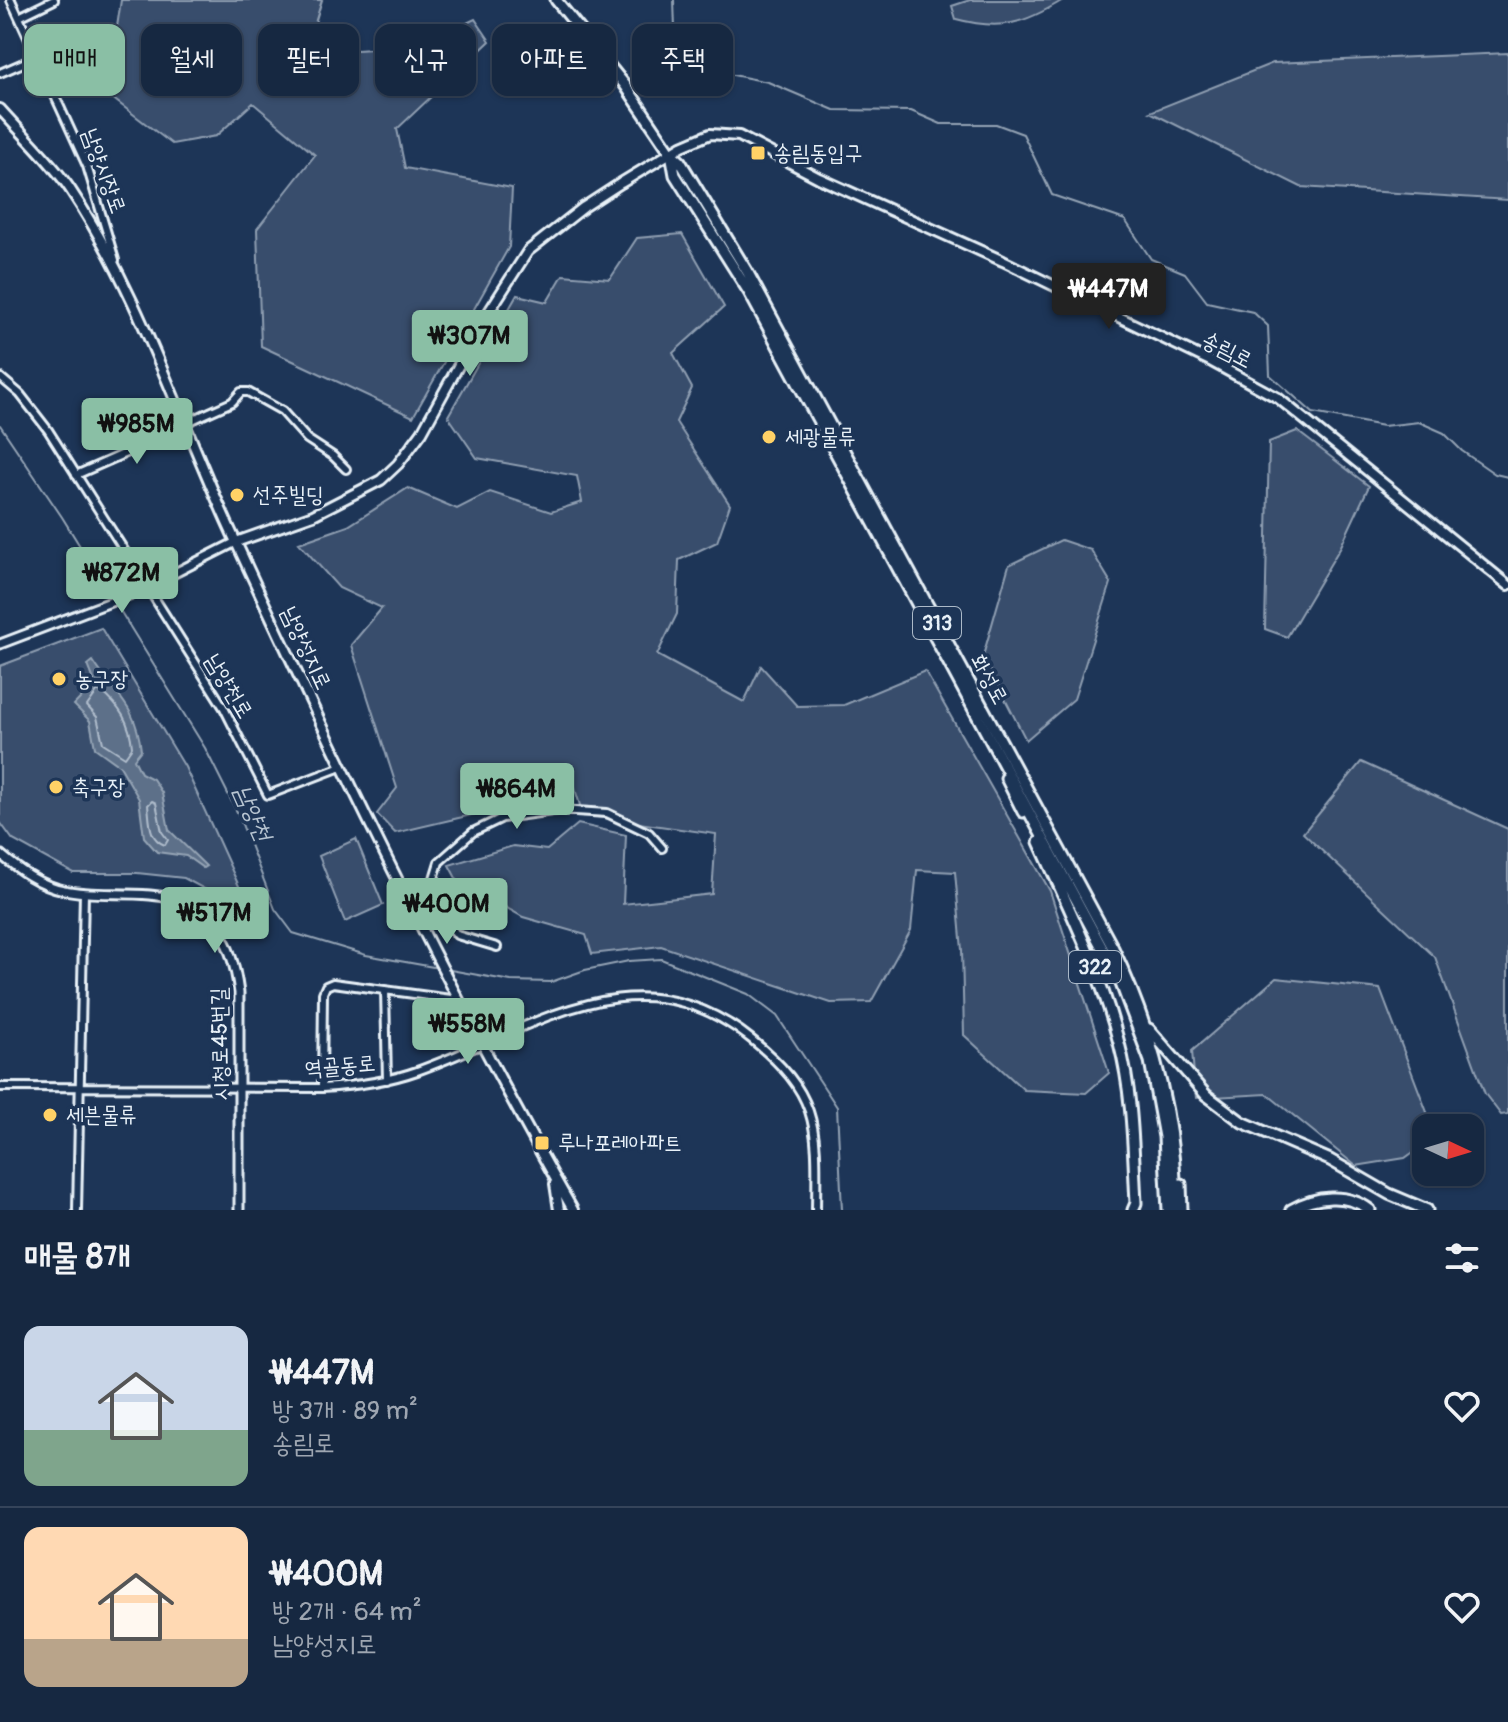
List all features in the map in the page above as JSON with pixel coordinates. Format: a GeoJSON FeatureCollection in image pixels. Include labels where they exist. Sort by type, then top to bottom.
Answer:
{"type":"FeatureCollection","features":[{"type":"Feature","properties":{"kind":"main road","name":"화성로"},"geometry":{"type":"LineString","coordinates":[[556,0],[625,85],[671,153],[680,161],[748,273],[1113,948],[1132,988],[1160,1068],[1169,1110],[1176,1210]]}},
{"type":"Feature","properties":{"kind":"main road","name":"남양성지로"},"geometry":{"type":"LineString","coordinates":[[0,109],[68,187],[117,269],[236,542],[341,767],[458,1000],[573,1210]]}},
{"type":"Feature","properties":{"kind":"main road","name":"송림로"},"geometry":{"type":"LineString","coordinates":[[236,542],[313,515],[381,480],[398,464],[422,432],[483,321],[528,251],[584,207],[671,153],[710,134],[739,136],[819,178],[1003,261],[1212,362],[1278,398],[1508,585]]}},
{"type":"Feature","properties":{"kind":"main road","name":"화성로"},"geometry":{"type":"LineString","coordinates":[[671,153],[675,175],[749,292],[1120,981],[1150,1061],[1164,1137],[1168,1210]]}},
{"type":"Feature","properties":{"kind":"main road","name":"322"},"geometry":{"type":"LineString","coordinates":[[992,742],[1011,791],[1037,838],[1091,958],[1120,1045],[1131,1103],[1136,1203],[1133,1210]]}},
{"type":"Feature","properties":{"kind":"main road"},"geometry":{"type":"LineString","coordinates":[[1146,1025],[1206,1095],[1242,1122],[1330,1160],[1389,1194],[1427,1210]]}},
{"type":"Feature","properties":{"kind":"main road"},"geometry":{"type":"LineString","coordinates":[[1169,1110],[1177,1135],[1182,1210]]}},
{"type":"Feature","properties":{"kind":"main road"},"geometry":{"type":"LineString","coordinates":[[553,1176],[559,1210]]}},
{"type":"Feature","properties":{"kind":"main road"},"geometry":{"type":"LineString","coordinates":[[1291,1210],[1322,1198],[1332,1198],[1355,1201],[1370,1210]]}},
{"type":"Feature","properties":{"kind":"street","name":"남양시장로"},"geometry":{"type":"LineString","coordinates":[[11,0],[24,28]]}},
{"type":"Feature","properties":{"kind":"street"},"geometry":{"type":"LineString","coordinates":[[19,17],[54,0]]}},
{"type":"Feature","properties":{"kind":"street"},"geometry":{"type":"LineString","coordinates":[[0,73],[24,63]]}},
{"type":"Feature","properties":{"kind":"street","name":"남양시장로"},"geometry":{"type":"LineString","coordinates":[[55,96],[87,166],[117,269]]}},
{"type":"Feature","properties":{"kind":"street","name":"남양천로"},"geometry":{"type":"LineString","coordinates":[[0,377],[20,394],[48,430],[224,708],[268,795],[341,767]]}},
{"type":"Feature","properties":{"kind":"street"},"geometry":{"type":"LineString","coordinates":[[76,475],[232,402],[241,392],[248,392],[282,411],[307,439],[346,469]]}},
{"type":"Feature","properties":{"kind":"street"},"geometry":{"type":"LineString","coordinates":[[0,644],[137,592],[236,542]]}},
{"type":"Feature","properties":{"kind":"street"},"geometry":{"type":"LineString","coordinates":[[410,907],[428,898],[439,862],[473,832],[502,818],[560,810],[607,813],[649,833],[662,848]]}},
{"type":"Feature","properties":{"kind":"street","name":"시청로45번길"},"geometry":{"type":"LineString","coordinates":[[0,854],[19,870],[61,890],[172,898],[201,912],[223,934],[235,961],[239,993],[239,1210]]}},
{"type":"Feature","properties":{"kind":"street"},"geometry":{"type":"LineString","coordinates":[[77,1210],[84,893]]}},
{"type":"Feature","properties":{"kind":"street"},"geometry":{"type":"LineString","coordinates":[[428,898],[457,935],[497,947]]}},
{"type":"Feature","properties":{"kind":"street"},"geometry":{"type":"LineString","coordinates":[[322,1088],[323,993],[326,986],[333,983],[458,1000]]}},
{"type":"Feature","properties":{"kind":"street"},"geometry":{"type":"LineString","coordinates":[[385,990],[387,1080]]}},
{"type":"Feature","properties":{"kind":"street","name":"역골동로"},"geometry":{"type":"LineString","coordinates":[[0,1087],[322,1088],[387,1080],[419,1071],[573,1006],[617,998],[649,998],[673,1002],[718,1017],[762,1048],[794,1083],[810,1109],[816,1134],[816,1210]]}},
{"type":"Feature","properties":{"kind":"shaded area"},"geometry":{"type":"Polygon","coordinates":[[[121,0],[322,0],[315,24],[258,24],[258,96],[359,96],[359,50],[375,49],[375,96],[432,96],[397,129],[405,168],[512,188],[509,247],[413,417],[261,346],[257,229],[315,155],[253,103],[216,136],[172,144],[110,96],[125,96],[125,24],[117,24],[121,0]]]}},
{"type":"Feature","properties":{"kind":"shaded area"},"geometry":{"type":"Polygon","coordinates":[[[970,0],[1063,0],[1024,20],[999,25],[956,19],[952,6],[970,0]]]}},
{"type":"Feature","properties":{"kind":"shaded area"},"geometry":{"type":"Polygon","coordinates":[[[475,19],[490,41],[476,54],[476,24],[464,24],[475,19]]]}},
{"type":"Feature","properties":{"kind":"shaded area"},"geometry":{"type":"Polygon","coordinates":[[[1508,53],[1508,200],[1301,187],[1150,112],[1273,63],[1508,53]]]}},
{"type":"Feature","properties":{"kind":"shaded area"},"geometry":{"type":"Polygon","coordinates":[[[682,234],[724,307],[673,353],[692,388],[676,422],[730,505],[717,542],[679,560],[677,614],[657,655],[744,702],[761,666],[797,706],[844,705],[925,671],[1050,891],[1109,1073],[1086,1093],[1024,1090],[964,1035],[962,950],[955,872],[917,870],[911,930],[871,1002],[831,1003],[661,946],[592,954],[586,935],[523,917],[457,880],[449,865],[513,846],[547,850],[578,824],[626,835],[623,904],[712,894],[716,834],[583,815],[571,776],[501,808],[395,833],[377,814],[397,788],[351,645],[382,608],[339,588],[299,543],[348,526],[408,488],[457,509],[490,492],[551,512],[582,502],[577,476],[477,458],[448,416],[517,295],[547,302],[563,275],[610,279],[637,238],[682,234]]]}},
{"type":"Feature","properties":{"kind":"shaded area"},"geometry":{"type":"Polygon","coordinates":[[[1297,431],[1369,486],[1341,546],[1287,637],[1265,629],[1269,442],[1297,431]]]}},
{"type":"Feature","properties":{"kind":"shaded area"},"geometry":{"type":"Polygon","coordinates":[[[1061,540],[1091,550],[1111,583],[1074,699],[1026,740],[983,656],[1009,565],[1061,540]]]}},
{"type":"Feature","properties":{"kind":"shaded area"},"geometry":{"type":"Polygon","coordinates":[[[101,628],[185,767],[253,917],[245,921],[225,900],[184,878],[137,873],[73,873],[13,840],[0,822],[0,666],[101,628]]]}},
{"type":"Feature","properties":{"kind":"shaded area"},"geometry":{"type":"Polygon","coordinates":[[[1361,762],[1508,829],[1508,1114],[1501,1115],[1485,1094],[1435,957],[1303,833],[1361,762]]]}},
{"type":"Feature","properties":{"kind":"shaded area"},"geometry":{"type":"Polygon","coordinates":[[[356,839],[383,905],[345,922],[319,856],[356,839]]]}},
{"type":"Feature","properties":{"kind":"shaded area"},"geometry":{"type":"Polygon","coordinates":[[[1276,978],[1380,989],[1428,1114],[1412,1114],[1412,1153],[1405,1158],[1356,1166],[1267,1094],[1196,1098],[1192,1051],[1276,978]]]}},
{"type":"Feature","properties":{"kind":"water"},"geometry":{"type":"Polygon","coordinates":[[[93,661],[135,722],[141,750],[134,759],[141,773],[153,779],[162,793],[169,830],[206,866],[203,868],[186,856],[157,852],[144,837],[139,799],[120,766],[95,748],[90,721],[74,705],[95,683],[88,665],[93,661]]]}},
{"type":"Feature","properties":{"kind":"waterway"},"geometry":{"type":"LineString","coordinates":[[674,0],[675,29],[718,72],[768,82],[834,110],[911,111],[941,124],[996,124],[1023,134],[1052,195],[1125,220],[1151,259],[1185,273],[1207,302],[1253,312],[1268,326],[1270,375],[1313,413],[1383,426],[1419,422],[1444,433],[1462,451],[1495,474],[1508,477]]}},
{"type":"Feature","properties":{"kind":"waterway","name":"남양천"},"geometry":{"type":"LineString","coordinates":[[0,425],[112,598]]}},
{"type":"Feature","properties":{"kind":"waterway","name":"남양천"},"geometry":{"type":"LineString","coordinates":[[116,604],[205,748],[238,814],[275,909],[293,933],[366,955],[439,968]]}},
{"type":"Feature","properties":{"kind":"waterway","name":"남양천"},"geometry":{"type":"LineString","coordinates":[[445,969],[511,981],[551,982],[585,970],[629,961],[661,959],[748,994],[777,1016],[837,1107],[842,1210]]}},
{"type":"Feature","properties":{"kind":"place","name":"송림동입구"},"geometry":{"type":"Point","coordinates":[758,153]}},
{"type":"Feature","properties":{"kind":"place","name":"세광물류"},"geometry":{"type":"Point","coordinates":[769,437]}},
{"type":"Feature","properties":{"kind":"place","name":"선주빌딩"},"geometry":{"type":"Point","coordinates":[237,495]}},
{"type":"Feature","properties":{"kind":"place","name":"농구장"},"geometry":{"type":"Point","coordinates":[59,679]}},
{"type":"Feature","properties":{"kind":"place","name":"축구장"},"geometry":{"type":"Point","coordinates":[56,787]}},
{"type":"Feature","properties":{"kind":"place","name":"세븐물류"},"geometry":{"type":"Point","coordinates":[50,1115]}},
{"type":"Feature","properties":{"kind":"place","name":"루나포레아파트"},"geometry":{"type":"Point","coordinates":[542,1143]}}]}
